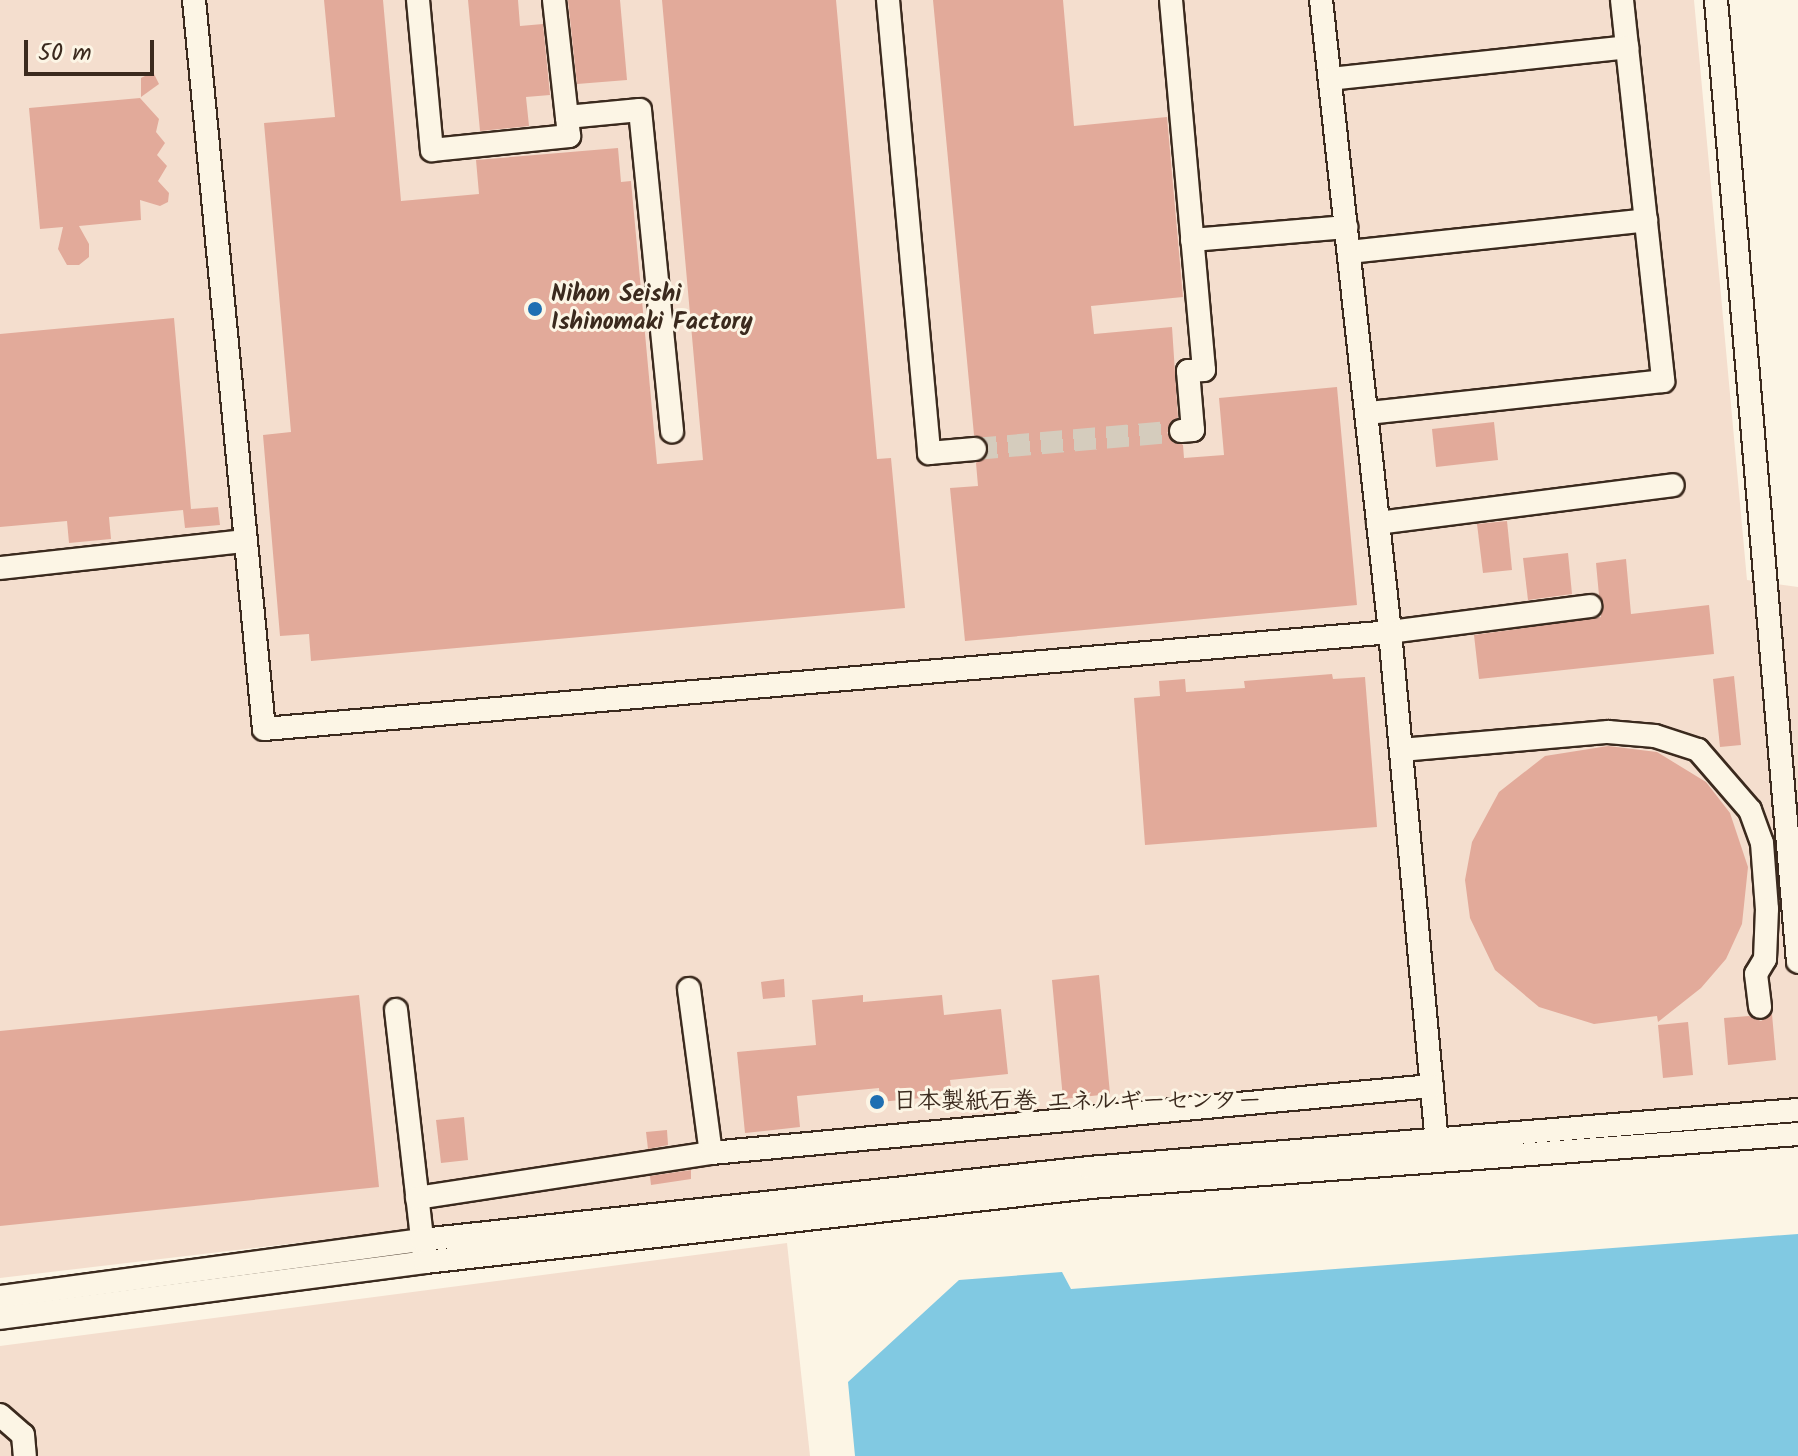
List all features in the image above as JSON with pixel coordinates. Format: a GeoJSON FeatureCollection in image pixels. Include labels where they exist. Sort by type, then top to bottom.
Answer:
{"type":"FeatureCollection","features":[{"type":"Feature","properties":{"kind":"street"},"geometry":{"type":"LineString","coordinates":[[194,0],[264,729],[1390,632],[1590,606]]}},
{"type":"Feature","properties":{"kind":"street"},"geometry":{"type":"LineString","coordinates":[[418,0],[432,150],[569,136],[554,0]]}},
{"type":"Feature","properties":{"kind":"street"},"geometry":{"type":"LineString","coordinates":[[888,0],[929,453],[975,449]]}},
{"type":"Feature","properties":{"kind":"street"},"geometry":{"type":"LineString","coordinates":[[1171,0],[1204,370],[1188,371],[1193,430],[1181,431]]}},
{"type":"Feature","properties":{"kind":"street"},"geometry":{"type":"LineString","coordinates":[[1321,0],[1390,632],[1438,1150]]}},
{"type":"Feature","properties":{"kind":"street"},"geometry":{"type":"LineString","coordinates":[[1367,413],[1663,381],[1622,0]]}},
{"type":"Feature","properties":{"kind":"street"},"geometry":{"type":"LineString","coordinates":[[1716,0],[1798,962]]}},
{"type":"Feature","properties":{"kind":"street"},"geometry":{"type":"LineString","coordinates":[[1330,79],[1627,47]]}},
{"type":"Feature","properties":{"kind":"street"},"geometry":{"type":"LineString","coordinates":[[567,117],[640,110],[672,431]]}},
{"type":"Feature","properties":{"kind":"street"},"geometry":{"type":"LineString","coordinates":[[1349,252],[1646,220]]}},
{"type":"Feature","properties":{"kind":"street"},"geometry":{"type":"LineString","coordinates":[[1192,240],[1346,227]]}},
{"type":"Feature","properties":{"kind":"street"},"geometry":{"type":"LineString","coordinates":[[1378,523],[1673,485]]}},
{"type":"Feature","properties":{"kind":"street"},"geometry":{"type":"LineString","coordinates":[[0,568],[246,541]]}},
{"type":"Feature","properties":{"kind":"street"},"geometry":{"type":"LineString","coordinates":[[1401,750],[1608,732],[1655,736],[1698,750],[1750,810],[1762,843],[1767,909],[1765,959],[1756,974],[1760,1007]]}},
{"type":"Feature","properties":{"kind":"street"},"geometry":{"type":"LineString","coordinates":[[689,989],[711,1153]]}},
{"type":"Feature","properties":{"kind":"street"},"geometry":{"type":"LineString","coordinates":[[396,1010],[423,1251]]}},
{"type":"Feature","properties":{"kind":"street"},"geometry":{"type":"LineString","coordinates":[[417,1198],[711,1153],[1432,1086]]}},
{"type":"Feature","properties":{"kind":"street"},"geometry":{"type":"LineString","coordinates":[[0,1297],[423,1251],[1090,1187],[1798,1110]]}},
{"type":"Feature","properties":{"kind":"street"},"geometry":{"type":"LineString","coordinates":[[1438,1150],[1798,1134]]}},
{"type":"Feature","properties":{"kind":"street"},"geometry":{"type":"LineString","coordinates":[[0,1318],[423,1251]]}},
{"type":"Feature","properties":{"kind":"street"},"geometry":{"type":"LineString","coordinates":[[0,1415],[23,1435],[25,1456]]}},
{"type":"Feature","properties":{"kind":"shaded area"},"geometry":{"type":"Polygon","coordinates":[[[0,0],[1694,0],[1747,580],[1798,587],[1798,1100],[422,1228],[0,1278],[0,0]]]}},
{"type":"Feature","properties":{"kind":"shaded area"},"geometry":{"type":"Polygon","coordinates":[[[787,1243],[810,1456],[0,1456],[0,1346],[787,1243]]]}},
{"type":"Feature","properties":{"kind":"water"},"geometry":{"type":"Polygon","coordinates":[[[1798,1234],[1798,1456],[855,1456],[848,1382],[959,1280],[1062,1272],[1071,1289],[1798,1234]]]}},
{"type":"Feature","properties":{"kind":"building"},"geometry":{"type":"Polygon","coordinates":[[[324,0],[383,0],[401,201],[479,194],[476,160],[618,148],[621,182],[631,181],[657,464],[703,460],[662,0],[836,0],[877,459],[891,458],[905,608],[311,661],[309,634],[280,636],[263,435],[291,432],[264,123],[335,117],[324,0]]]}},
{"type":"Feature","properties":{"kind":"building"},"geometry":{"type":"Polygon","coordinates":[[[468,0],[518,0],[520,26],[543,24],[550,95],[526,97],[529,126],[480,131],[468,0]]]}},
{"type":"Feature","properties":{"kind":"building"},"geometry":{"type":"Polygon","coordinates":[[[568,0],[620,0],[627,80],[577,84],[568,0]]]}},
{"type":"Feature","properties":{"kind":"building"},"geometry":{"type":"Polygon","coordinates":[[[933,0],[1063,0],[1074,126],[1167,117],[1183,297],[1091,306],[1094,334],[1172,327],[1178,418],[1167,433],[1183,445],[1184,458],[1224,455],[1219,398],[1337,387],[1357,605],[965,641],[950,488],[978,486],[976,463],[989,449],[986,440],[974,435],[933,0]]]}},
{"type":"Feature","properties":{"kind":"building"},"geometry":{"type":"Polygon","coordinates":[[[153,72],[159,84],[141,97],[141,78],[153,72]]]}},
{"type":"Feature","properties":{"kind":"building"},"geometry":{"type":"Polygon","coordinates":[[[140,98],[159,119],[156,132],[165,143],[157,155],[167,166],[158,181],[169,193],[168,202],[160,206],[140,200],[141,220],[79,226],[89,244],[89,257],[79,265],[67,265],[58,249],[63,227],[40,229],[29,108],[140,98]]]}},
{"type":"Feature","properties":{"kind":"building"},"geometry":{"type":"Polygon","coordinates":[[[174,318],[191,509],[218,507],[220,525],[185,528],[183,510],[109,517],[111,539],[69,543],[67,521],[0,527],[0,334],[174,318]]]}},
{"type":"Feature","properties":{"kind":"building"},"geometry":{"type":"Polygon","coordinates":[[[1494,422],[1498,460],[1436,467],[1432,429],[1494,422]]]}},
{"type":"Feature","properties":{"kind":"building"},"geometry":{"type":"Polygon","coordinates":[[[1507,521],[1512,570],[1483,573],[1477,524],[1507,521]]]}},
{"type":"Feature","properties":{"kind":"building"},"geometry":{"type":"Polygon","coordinates":[[[1568,553],[1572,594],[1528,600],[1523,558],[1568,553]]]}},
{"type":"Feature","properties":{"kind":"building"},"geometry":{"type":"Polygon","coordinates":[[[1626,559],[1631,614],[1709,605],[1714,654],[1479,679],[1474,635],[1601,617],[1596,563],[1626,559]]]}},
{"type":"Feature","properties":{"kind":"building"},"geometry":{"type":"Polygon","coordinates":[[[1332,674],[1333,679],[1365,677],[1377,827],[1145,845],[1134,698],[1160,696],[1159,681],[1185,679],[1186,692],[1245,688],[1244,681],[1332,674]]]}},
{"type":"Feature","properties":{"kind":"building"},"geometry":{"type":"Polygon","coordinates":[[[1734,676],[1741,745],[1720,747],[1713,679],[1734,676]]]}},
{"type":"Feature","properties":{"kind":"building"},"geometry":{"type":"Polygon","coordinates":[[[1608,746],[1657,752],[1706,782],[1730,813],[1748,867],[1742,924],[1726,959],[1701,988],[1658,1022],[1657,1016],[1594,1024],[1539,1007],[1495,970],[1470,918],[1465,880],[1472,842],[1499,792],[1545,756],[1608,746]]]}},
{"type":"Feature","properties":{"kind":"building"},"geometry":{"type":"Polygon","coordinates":[[[1099,975],[1110,1094],[1063,1099],[1052,980],[1099,975]]]}},
{"type":"Feature","properties":{"kind":"building"},"geometry":{"type":"Polygon","coordinates":[[[784,979],[785,997],[763,999],[761,982],[784,979]]]}},
{"type":"Feature","properties":{"kind":"building"},"geometry":{"type":"Polygon","coordinates":[[[359,995],[379,1187],[0,1226],[0,1031],[359,995]]]}},
{"type":"Feature","properties":{"kind":"building"},"geometry":{"type":"Polygon","coordinates":[[[863,995],[863,1002],[942,995],[944,1015],[1001,1009],[1008,1074],[950,1080],[952,1095],[880,1102],[879,1088],[797,1096],[800,1127],[745,1133],[737,1052],[816,1045],[812,1000],[863,995]]]}},
{"type":"Feature","properties":{"kind":"building"},"geometry":{"type":"Polygon","coordinates":[[[1772,1014],[1776,1060],[1728,1065],[1724,1018],[1749,1016],[1761,1021],[1772,1014]]]}},
{"type":"Feature","properties":{"kind":"building"},"geometry":{"type":"Polygon","coordinates":[[[1688,1022],[1693,1075],[1663,1078],[1658,1025],[1688,1022]]]}},
{"type":"Feature","properties":{"kind":"building"},"geometry":{"type":"Polygon","coordinates":[[[464,1117],[468,1160],[441,1163],[436,1120],[464,1117]]]}},
{"type":"Feature","properties":{"kind":"building"},"geometry":{"type":"Polygon","coordinates":[[[667,1130],[668,1145],[648,1149],[646,1132],[667,1130]]]}},
{"type":"Feature","properties":{"kind":"building"},"geometry":{"type":"Polygon","coordinates":[[[691,1170],[691,1179],[651,1185],[650,1176],[691,1170]]]}},
{"type":"Feature","properties":{"kind":"tunnel"},"geometry":{"type":"LineString","coordinates":[[975,449],[1181,431]]}},
{"type":"Feature","properties":{"kind":"place","name":"Nihon Seishi Ishinomaki Factory"},"geometry":{"type":"Point","coordinates":[535,309]}},
{"type":"Feature","properties":{"kind":"place","name":"日本製紙石巻 エネルギーセンター"},"geometry":{"type":"Point","coordinates":[877,1102]}}]}
